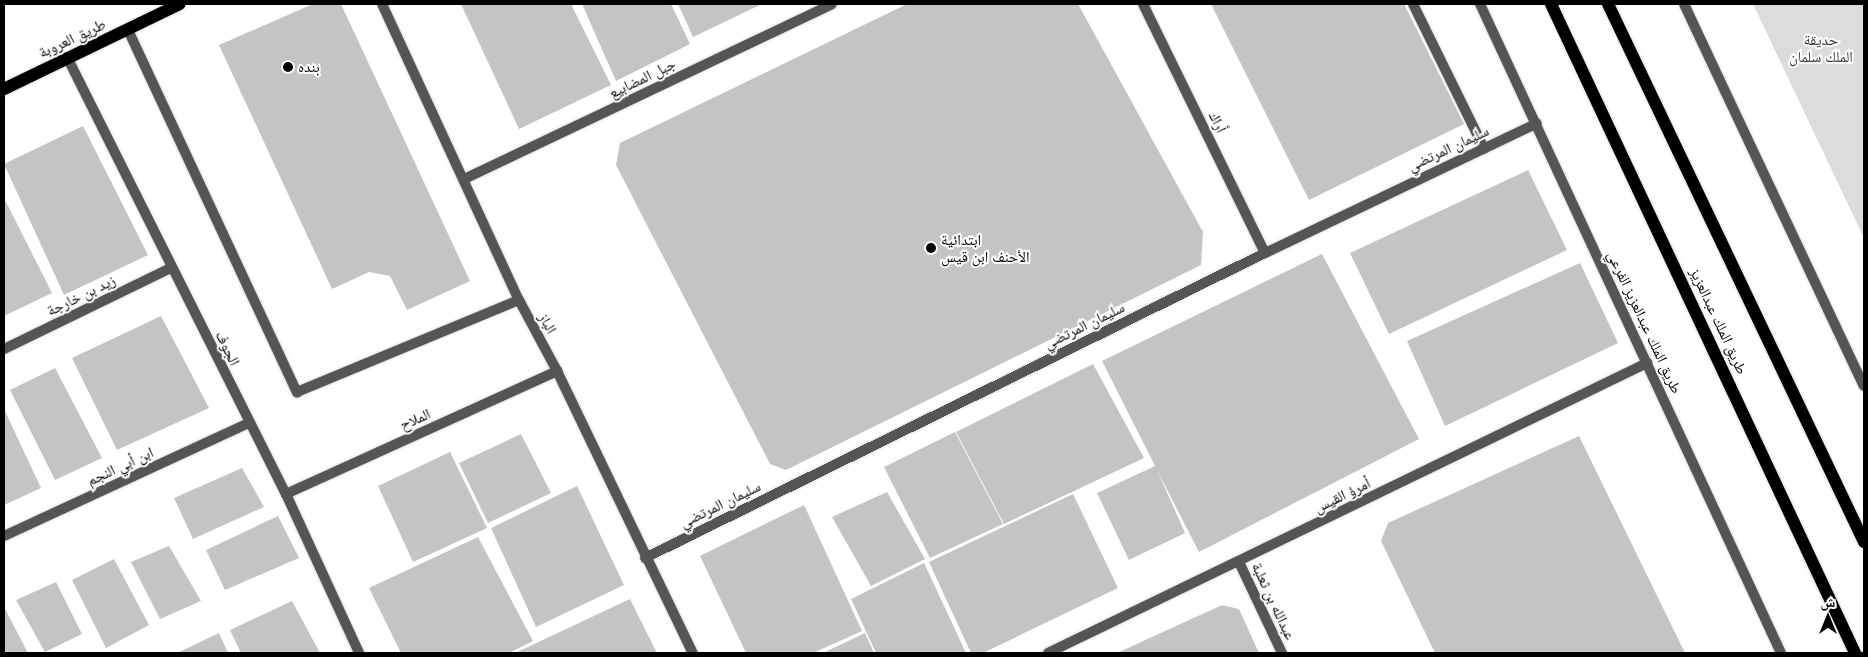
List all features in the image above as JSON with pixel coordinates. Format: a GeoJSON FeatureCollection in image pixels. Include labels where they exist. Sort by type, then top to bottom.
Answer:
{"type":"FeatureCollection","features":[{"type":"Feature","properties":{"kind":"main road","name":"طريق العروبة"},"geometry":{"type":"LineString","coordinates":[[4,88],[180,4]]}},
{"type":"Feature","properties":{"kind":"main road","name":"طريق الملك عبدالعزيز"},"geometry":{"type":"LineString","coordinates":[[1552,4],[1855,653]]}},
{"type":"Feature","properties":{"kind":"main road"},"geometry":{"type":"LineString","coordinates":[[1608,4],[1864,542]]}},
{"type":"Feature","properties":{"kind":"street","name":"الباز"},"geometry":{"type":"LineString","coordinates":[[382,4],[519,300],[557,371],[645,558],[693,653]]}},
{"type":"Feature","properties":{"kind":"street","name":"جبل المضابيع"},"geometry":{"type":"LineString","coordinates":[[464,179],[832,4]]}},
{"type":"Feature","properties":{"kind":"street","name":"أراك"},"geometry":{"type":"LineString","coordinates":[[1143,4],[1265,253]]}},
{"type":"Feature","properties":{"kind":"street"},"geometry":{"type":"LineString","coordinates":[[1413,4],[1484,148]]}},
{"type":"Feature","properties":{"kind":"street","name":"طريق الملك عبدالعزيز الفرعي"},"geometry":{"type":"LineString","coordinates":[[1480,4],[1538,123],[1781,653]]}},
{"type":"Feature","properties":{"kind":"street"},"geometry":{"type":"LineString","coordinates":[[1684,4],[1864,386]]}},
{"type":"Feature","properties":{"kind":"street"},"geometry":{"type":"LineString","coordinates":[[128,30],[297,392],[519,300]]}},
{"type":"Feature","properties":{"kind":"street","name":"الجوف"},"geometry":{"type":"LineString","coordinates":[[67,57],[248,423],[286,494],[359,653]]}},
{"type":"Feature","properties":{"kind":"street","name":"سليمان المرتضي"},"geometry":{"type":"LineString","coordinates":[[645,558],[1265,253],[1538,123]]}},
{"type":"Feature","properties":{"kind":"street","name":"زيد بن خارجة"},"geometry":{"type":"LineString","coordinates":[[4,349],[171,268]]}},
{"type":"Feature","properties":{"kind":"street","name":"أمرؤ القيس"},"geometry":{"type":"LineString","coordinates":[[1048,653],[1060,651],[1648,363]]}},
{"type":"Feature","properties":{"kind":"street","name":"الملاح"},"geometry":{"type":"LineString","coordinates":[[286,494],[557,371]]}},
{"type":"Feature","properties":{"kind":"street","name":"ابن أبي النجم"},"geometry":{"type":"LineString","coordinates":[[4,536],[248,423]]}},
{"type":"Feature","properties":{"kind":"street","name":"عبدالله بن ثعلبة"},"geometry":{"type":"LineString","coordinates":[[1239,562],[1282,653]]}},
{"type":"Feature","properties":{"kind":"green space","name":"حديقة الملك سلمان"},"geometry":{"type":"Polygon","coordinates":[[[1753,4],[1864,4],[1864,238],[1753,4]]]}},
{"type":"Feature","properties":{"kind":"building"},"geometry":{"type":"Polygon","coordinates":[[[313,4],[341,4],[470,281],[407,310],[390,276],[369,272],[332,289],[219,45],[313,4]]]}},
{"type":"Feature","properties":{"kind":"building"},"geometry":{"type":"Polygon","coordinates":[[[461,4],[571,4],[611,85],[519,129],[461,4]]]}},
{"type":"Feature","properties":{"kind":"building"},"geometry":{"type":"Polygon","coordinates":[[[582,4],[671,4],[690,44],[616,81],[582,4]]]}},
{"type":"Feature","properties":{"kind":"building"},"geometry":{"type":"Polygon","coordinates":[[[678,4],[762,4],[693,37],[678,4]]]}},
{"type":"Feature","properties":{"kind":"building","name":"ابتدائية الأحنف ابن قيس"},"geometry":{"type":"Polygon","coordinates":[[[907,4],[1078,4],[1203,232],[1201,265],[786,470],[770,464],[616,165],[620,143],[907,4]]]}},
{"type":"Feature","properties":{"kind":"building"},"geometry":{"type":"Polygon","coordinates":[[[1211,4],[1404,4],[1464,124],[1309,200],[1211,4]]]}},
{"type":"Feature","properties":{"kind":"building"},"geometry":{"type":"Polygon","coordinates":[[[83,126],[148,255],[64,295],[4,164],[83,126]]]}},
{"type":"Feature","properties":{"kind":"building"},"geometry":{"type":"Polygon","coordinates":[[[1528,170],[1567,250],[1389,334],[1350,253],[1528,170]]]}},
{"type":"Feature","properties":{"kind":"building"},"geometry":{"type":"Polygon","coordinates":[[[4,198],[52,293],[4,316],[4,198]]]}},
{"type":"Feature","properties":{"kind":"building"},"geometry":{"type":"Polygon","coordinates":[[[1322,254],[1419,439],[1199,552],[1157,470],[1185,533],[1129,560],[1097,493],[1155,466],[1102,361],[1322,254]]]}},
{"type":"Feature","properties":{"kind":"building"},"geometry":{"type":"Polygon","coordinates":[[[1580,263],[1618,343],[1445,426],[1407,341],[1580,263]]]}},
{"type":"Feature","properties":{"kind":"building"},"geometry":{"type":"Polygon","coordinates":[[[161,316],[209,408],[117,450],[72,358],[161,316]]]}},
{"type":"Feature","properties":{"kind":"building"},"geometry":{"type":"Polygon","coordinates":[[[1093,364],[1144,458],[1004,524],[956,432],[1093,364]]]}},
{"type":"Feature","properties":{"kind":"building"},"geometry":{"type":"Polygon","coordinates":[[[55,368],[102,458],[55,480],[10,390],[55,368]]]}},
{"type":"Feature","properties":{"kind":"building"},"geometry":{"type":"Polygon","coordinates":[[[4,409],[41,488],[4,505],[4,409]]]}},
{"type":"Feature","properties":{"kind":"building"},"geometry":{"type":"Polygon","coordinates":[[[955,432],[1003,524],[930,558],[884,467],[955,432]]]}},
{"type":"Feature","properties":{"kind":"building"},"geometry":{"type":"Polygon","coordinates":[[[521,434],[551,493],[488,523],[459,463],[521,434]]]}},
{"type":"Feature","properties":{"kind":"building"},"geometry":{"type":"Polygon","coordinates":[[[1579,436],[1685,653],[1435,653],[1381,541],[1388,523],[1579,436]]]}},
{"type":"Feature","properties":{"kind":"building"},"geometry":{"type":"Polygon","coordinates":[[[450,452],[487,528],[413,562],[378,486],[450,452]]]}},
{"type":"Feature","properties":{"kind":"building"},"geometry":{"type":"Polygon","coordinates":[[[242,468],[264,507],[193,539],[174,498],[242,468]]]}},
{"type":"Feature","properties":{"kind":"building"},"geometry":{"type":"Polygon","coordinates":[[[577,486],[624,585],[536,627],[491,528],[577,486]]]}},
{"type":"Feature","properties":{"kind":"building"},"geometry":{"type":"Polygon","coordinates":[[[887,492],[925,559],[871,586],[832,517],[887,492]]]}},
{"type":"Feature","properties":{"kind":"building"},"geometry":{"type":"Polygon","coordinates":[[[1073,494],[1118,588],[983,653],[971,653],[929,562],[1073,494]]]}},
{"type":"Feature","properties":{"kind":"building"},"geometry":{"type":"Polygon","coordinates":[[[804,505],[862,631],[813,653],[746,653],[700,556],[804,505]]]}},
{"type":"Feature","properties":{"kind":"building"},"geometry":{"type":"Polygon","coordinates":[[[278,516],[299,558],[225,590],[206,550],[278,516]]]}},
{"type":"Feature","properties":{"kind":"building"},"geometry":{"type":"Polygon","coordinates":[[[478,537],[533,641],[509,653],[401,653],[369,588],[478,537]]]}},
{"type":"Feature","properties":{"kind":"building"},"geometry":{"type":"Polygon","coordinates":[[[169,546],[201,601],[160,619],[131,562],[169,546]]]}},
{"type":"Feature","properties":{"kind":"building"},"geometry":{"type":"Polygon","coordinates":[[[114,559],[149,625],[106,648],[72,580],[114,559]]]}},
{"type":"Feature","properties":{"kind":"building"},"geometry":{"type":"Polygon","coordinates":[[[924,563],[966,653],[876,653],[851,599],[924,563]]]}},
{"type":"Feature","properties":{"kind":"building"},"geometry":{"type":"Polygon","coordinates":[[[56,582],[82,634],[45,652],[16,600],[56,582]]]}},
{"type":"Feature","properties":{"kind":"building"},"geometry":{"type":"Polygon","coordinates":[[[630,599],[657,653],[515,653],[630,599]]]}},
{"type":"Feature","properties":{"kind":"building"},"geometry":{"type":"Polygon","coordinates":[[[292,601],[320,653],[241,653],[230,630],[292,601]]]}},
{"type":"Feature","properties":{"kind":"building"},"geometry":{"type":"Polygon","coordinates":[[[1222,605],[1239,609],[1259,653],[1117,653],[1222,605]]]}},
{"type":"Feature","properties":{"kind":"building"},"geometry":{"type":"Polygon","coordinates":[[[4,607],[28,653],[4,653],[4,607]]]}},
{"type":"Feature","properties":{"kind":"building"},"geometry":{"type":"Polygon","coordinates":[[[219,633],[228,653],[177,653],[219,633]]]}},
{"type":"Feature","properties":{"kind":"building"},"geometry":{"type":"Polygon","coordinates":[[[865,633],[874,653],[823,653],[865,633]]]}},
{"type":"Feature","properties":{"kind":"place","name":"بنده"},"geometry":{"type":"Point","coordinates":[288,67]}},
{"type":"Feature","properties":{"kind":"place","name":"ابتدائية الأحنف ابن قيس"},"geometry":{"type":"Point","coordinates":[931,248]}}]}
